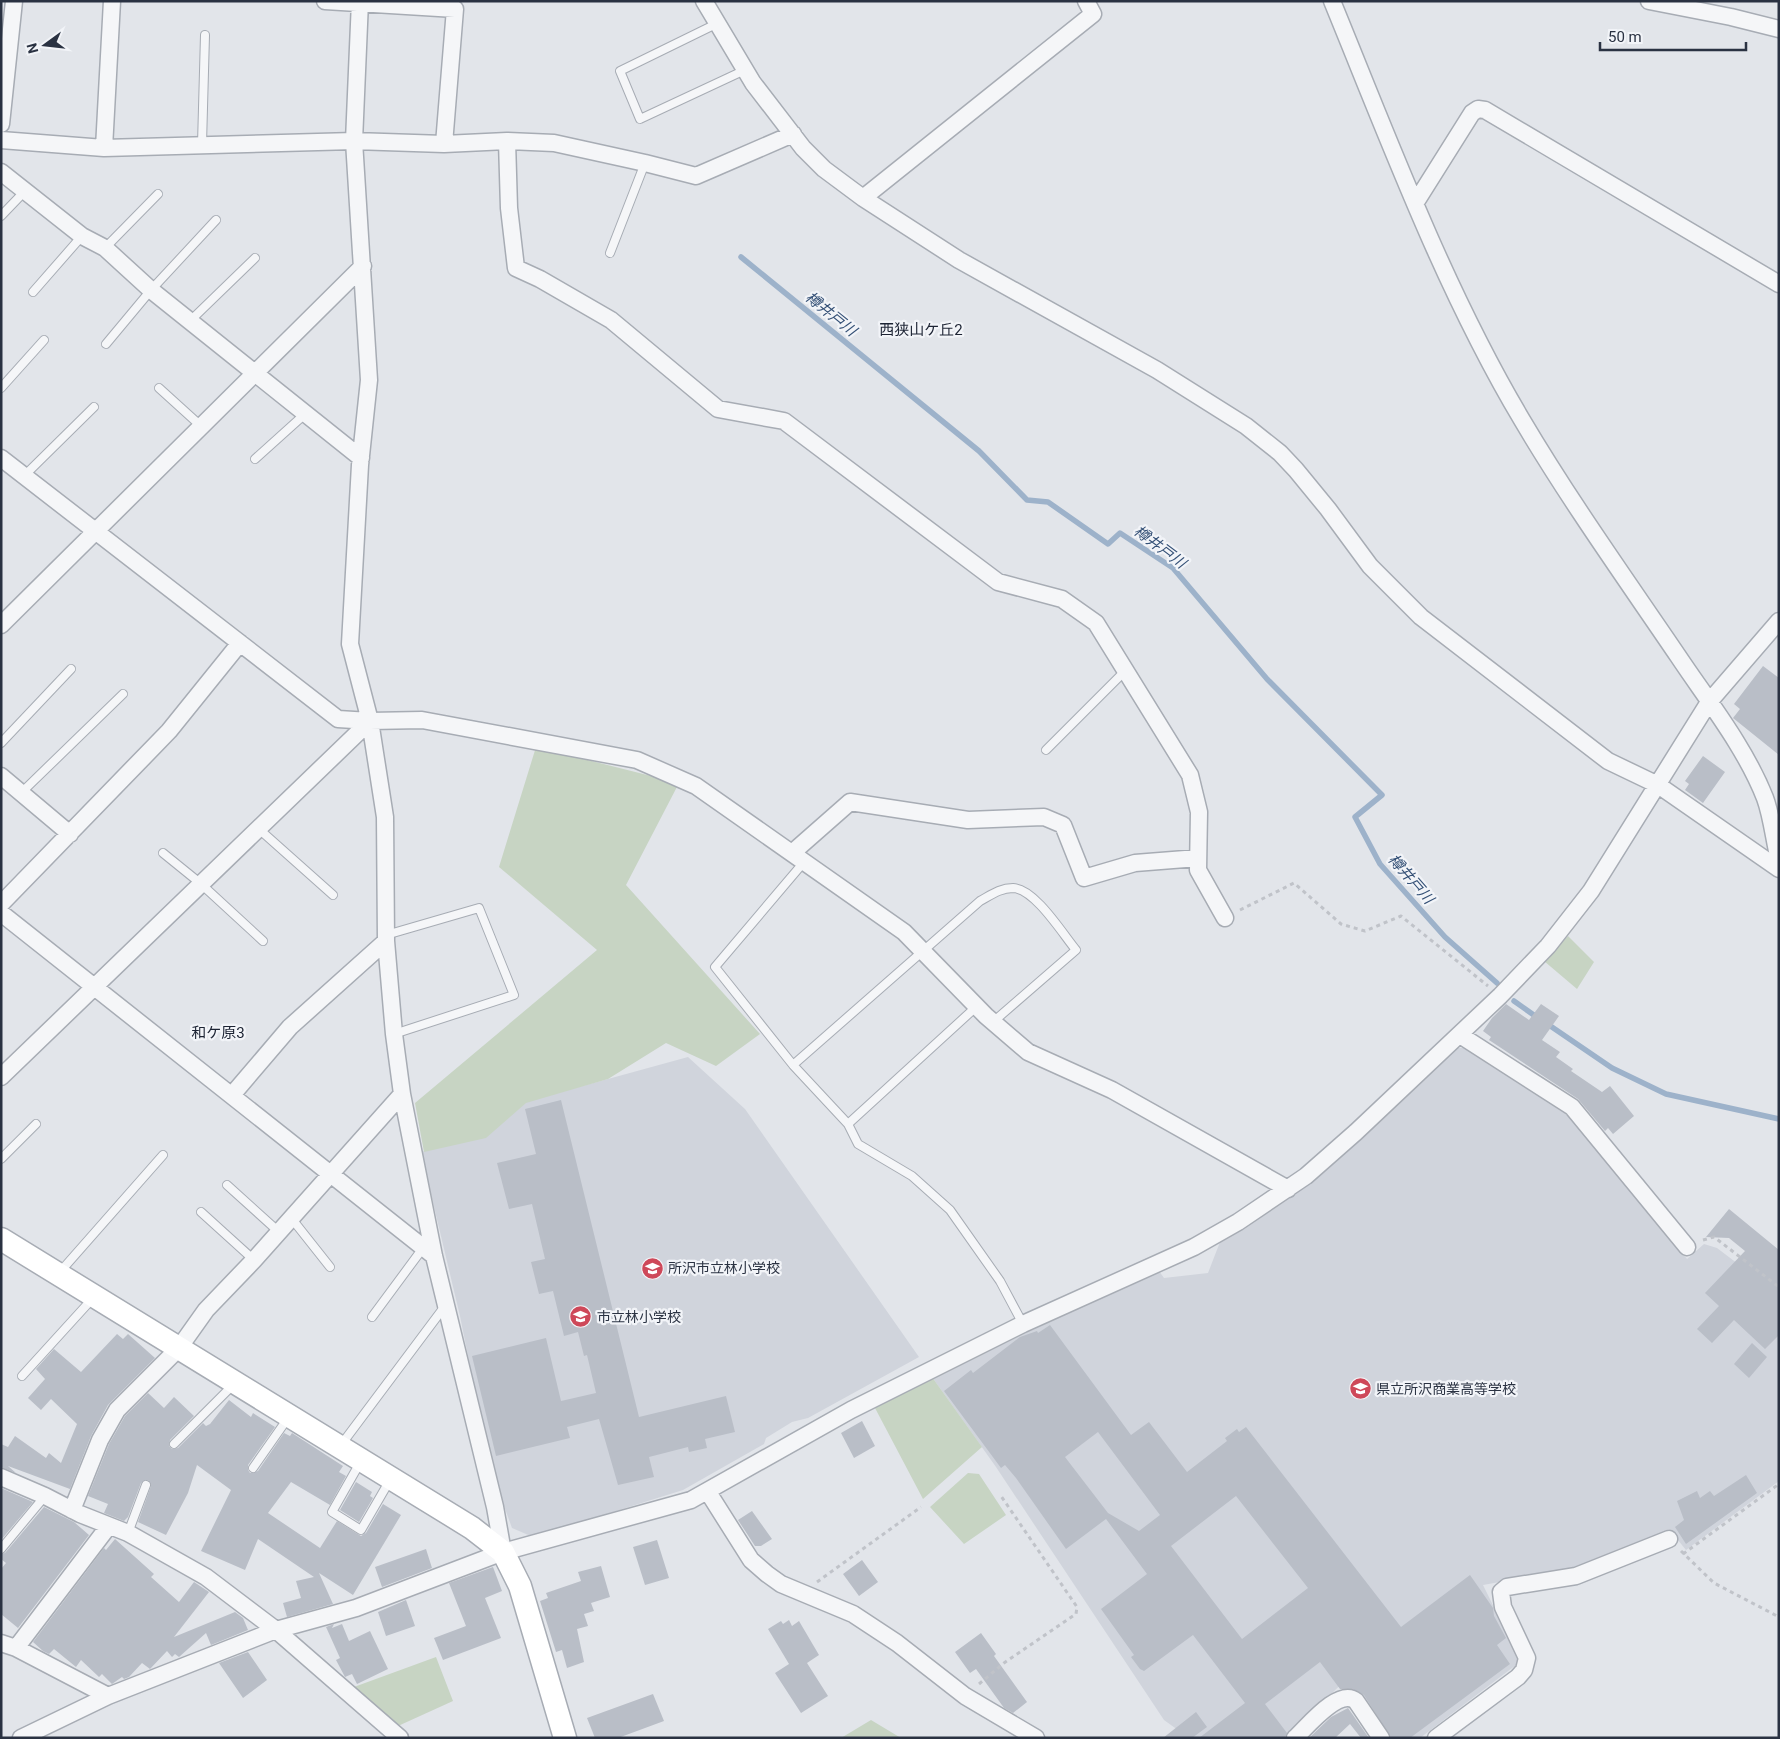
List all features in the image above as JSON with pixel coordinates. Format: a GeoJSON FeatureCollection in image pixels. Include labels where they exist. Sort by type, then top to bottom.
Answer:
{"type":"FeatureCollection","features":[{"type":"Feature","properties":{"kind":"street"},"geometry":{"type":"LineString","coordinates":[[1,124],[14,1]]}},
{"type":"Feature","properties":{"kind":"street"},"geometry":{"type":"LineString","coordinates":[[104,148],[112,1]]}},
{"type":"Feature","properties":{"kind":"street"},"geometry":{"type":"LineString","coordinates":[[326,1],[455,9],[444,144]]}},
{"type":"Feature","properties":{"kind":"street"},"geometry":{"type":"LineString","coordinates":[[704,1],[745,70],[793,134],[824,169],[863,198],[959,260],[1157,370],[1246,426],[1280,453],[1296,470],[1328,509],[1370,566],[1421,617],[1608,761],[1658,785],[1779,869]]}},
{"type":"Feature","properties":{"kind":"street"},"geometry":{"type":"LineString","coordinates":[[863,198],[1093,14],[1086,1]]}},
{"type":"Feature","properties":{"kind":"street"},"geometry":{"type":"LineString","coordinates":[[1332,1],[1416,202],[1487,359],[1522,420],[1594,534],[1709,702],[1746,761],[1765,799],[1779,860]]}},
{"type":"Feature","properties":{"kind":"street"},"geometry":{"type":"LineString","coordinates":[[1649,1],[1731,17],[1779,29]]}},
{"type":"Feature","properties":{"kind":"street"},"geometry":{"type":"LineString","coordinates":[[360,3],[354,141],[369,380],[361,458],[350,644],[370,721],[385,818],[386,938],[394,1034],[402,1094],[429,1252],[446,1303],[504,1552],[520,1586],[565,1738]]}},
{"type":"Feature","properties":{"kind":"street"},"geometry":{"type":"LineString","coordinates":[[1416,202],[1472,114],[1478,109],[1493,115],[1779,284]]}},
{"type":"Feature","properties":{"kind":"street"},"geometry":{"type":"LineString","coordinates":[[1,140],[104,148],[354,141],[444,144],[507,141],[554,143],[696,176],[793,134]]}},
{"type":"Feature","properties":{"kind":"street"},"geometry":{"type":"LineString","coordinates":[[507,141],[509,208],[516,268],[540,279],[611,320],[718,409],[784,421],[998,582],[1062,599],[1096,624],[1190,775],[1199,812],[1198,870],[1224,918]]}},
{"type":"Feature","properties":{"kind":"street"},"geometry":{"type":"LineString","coordinates":[[1,172],[82,236],[105,248],[151,290],[361,458]]}},
{"type":"Feature","properties":{"kind":"street"},"geometry":{"type":"LineString","coordinates":[[1,625],[362,266]]}},
{"type":"Feature","properties":{"kind":"street"},"geometry":{"type":"LineString","coordinates":[[1,458],[338,719],[370,721],[422,720],[636,760],[696,786],[904,932],[976,1007],[1028,1052],[1112,1090],[1288,1189]]}},
{"type":"Feature","properties":{"kind":"street"},"geometry":{"type":"LineString","coordinates":[[20,1738],[108,1696],[276,1630],[356,1608],[504,1552],[691,1500],[851,1410],[1023,1324],[1194,1247],[1238,1222],[1288,1189],[1356,1132],[1460,1035],[1548,946],[1592,891],[1709,702],[1779,621]]}},
{"type":"Feature","properties":{"kind":"street"},"geometry":{"type":"LineString","coordinates":[[1,904],[169,731],[240,643]]}},
{"type":"Feature","properties":{"kind":"street"},"geometry":{"type":"LineString","coordinates":[[1,1077],[200,883],[260,830],[370,721]]}},
{"type":"Feature","properties":{"kind":"street"},"geometry":{"type":"LineString","coordinates":[[1,777],[70,834]]}},
{"type":"Feature","properties":{"kind":"street"},"geometry":{"type":"LineString","coordinates":[[798,857],[850,802],[968,820],[1044,817],[1063,825],[1084,878],[1134,863],[1198,858]]}},
{"type":"Feature","properties":{"kind":"street"},"geometry":{"type":"LineString","coordinates":[[1,913],[429,1252]]}},
{"type":"Feature","properties":{"kind":"street"},"geometry":{"type":"LineString","coordinates":[[232,1095],[290,1028],[386,938]]}},
{"type":"Feature","properties":{"kind":"street"},"geometry":{"type":"LineString","coordinates":[[1460,1035],[1572,1107],[1686,1247]]}},
{"type":"Feature","properties":{"kind":"street"},"geometry":{"type":"LineString","coordinates":[[72,1510],[100,1440],[117,1410],[179,1348],[206,1310],[292,1219],[402,1094]]}},
{"type":"Feature","properties":{"kind":"street"},"geometry":{"type":"LineString","coordinates":[[1,1239],[472,1528],[504,1552]]}},
{"type":"Feature","properties":{"kind":"street"},"geometry":{"type":"LineString","coordinates":[[1,1477],[128,1534],[206,1577],[276,1630],[400,1738]]}},
{"type":"Feature","properties":{"kind":"street"},"geometry":{"type":"LineString","coordinates":[[708,1492],[751,1560],[781,1584],[853,1614],[897,1643],[965,1696],[1036,1738]]}},
{"type":"Feature","properties":{"kind":"street"},"geometry":{"type":"LineString","coordinates":[[108,1526],[9,1646],[108,1696]]}},
{"type":"Feature","properties":{"kind":"street"},"geometry":{"type":"LineString","coordinates":[[1436,1738],[1518,1677],[1524,1670],[1527,1658],[1504,1607],[1501,1592],[1507,1588],[1576,1576],[1669,1538]]}},
{"type":"Feature","properties":{"kind":"street"},"geometry":{"type":"LineString","coordinates":[[1295,1738],[1334,1702],[1343,1697],[1351,1697],[1356,1701],[1381,1738]]}},
{"type":"Feature","properties":{"kind":"lane"},"geometry":{"type":"LineString","coordinates":[[716,24],[620,71],[640,118],[745,70]]}},
{"type":"Feature","properties":{"kind":"lane"},"geometry":{"type":"LineString","coordinates":[[202,144],[206,35]]}},
{"type":"Feature","properties":{"kind":"lane"},"geometry":{"type":"LineString","coordinates":[[610,253],[646,163]]}},
{"type":"Feature","properties":{"kind":"lane"},"geometry":{"type":"LineString","coordinates":[[1,216],[25,191]]}},
{"type":"Feature","properties":{"kind":"lane"},"geometry":{"type":"LineString","coordinates":[[105,248],[158,194]]}},
{"type":"Feature","properties":{"kind":"lane"},"geometry":{"type":"LineString","coordinates":[[106,344],[151,290],[216,220]]}},
{"type":"Feature","properties":{"kind":"lane"},"geometry":{"type":"LineString","coordinates":[[33,292],[82,236]]}},
{"type":"Feature","properties":{"kind":"lane"},"geometry":{"type":"LineString","coordinates":[[190,321],[255,258]]}},
{"type":"Feature","properties":{"kind":"lane"},"geometry":{"type":"LineString","coordinates":[[1,388],[44,340]]}},
{"type":"Feature","properties":{"kind":"lane"},"geometry":{"type":"LineString","coordinates":[[159,388],[202,427]]}},
{"type":"Feature","properties":{"kind":"lane"},"geometry":{"type":"LineString","coordinates":[[24,476],[94,407]]}},
{"type":"Feature","properties":{"kind":"lane"},"geometry":{"type":"LineString","coordinates":[[255,459],[305,414]]}},
{"type":"Feature","properties":{"kind":"lane"},"geometry":{"type":"LineString","coordinates":[[1,743],[71,669]]}},
{"type":"Feature","properties":{"kind":"lane"},"geometry":{"type":"LineString","coordinates":[[1046,750],[1125,671]]}},
{"type":"Feature","properties":{"kind":"lane"},"geometry":{"type":"LineString","coordinates":[[21,793],[123,694]]}},
{"type":"Feature","properties":{"kind":"lane"},"geometry":{"type":"LineString","coordinates":[[260,830],[333,895]]}},
{"type":"Feature","properties":{"kind":"lane"},"geometry":{"type":"LineString","coordinates":[[163,853],[200,883],[263,941]]}},
{"type":"Feature","properties":{"kind":"lane"},"geometry":{"type":"LineString","coordinates":[[798,857],[715,967],[793,1066],[848,1124],[858,1144],[912,1176],[950,1210],[1000,1281],[1023,1324]]}},
{"type":"Feature","properties":{"kind":"lane"},"geometry":{"type":"LineString","coordinates":[[793,1066],[980,901],[998,890],[1012,888],[1023,890],[1036,900],[1076,950],[993,1022]]}},
{"type":"Feature","properties":{"kind":"lane"},"geometry":{"type":"LineString","coordinates":[[386,938],[479,908],[514,995],[394,1034]]}},
{"type":"Feature","properties":{"kind":"lane"},"geometry":{"type":"LineString","coordinates":[[848,1124],[976,1007]]}},
{"type":"Feature","properties":{"kind":"lane"},"geometry":{"type":"LineString","coordinates":[[1,1159],[36,1124]]}},
{"type":"Feature","properties":{"kind":"lane"},"geometry":{"type":"LineString","coordinates":[[58,1274],[163,1155]]}},
{"type":"Feature","properties":{"kind":"lane"},"geometry":{"type":"LineString","coordinates":[[227,1185],[279,1233]]}},
{"type":"Feature","properties":{"kind":"lane"},"geometry":{"type":"LineString","coordinates":[[201,1212],[254,1260]]}},
{"type":"Feature","properties":{"kind":"lane"},"geometry":{"type":"LineString","coordinates":[[292,1219],[330,1267]]}},
{"type":"Feature","properties":{"kind":"lane"},"geometry":{"type":"LineString","coordinates":[[372,1317],[429,1252]]}},
{"type":"Feature","properties":{"kind":"lane"},"geometry":{"type":"LineString","coordinates":[[22,1376],[94,1296]]}},
{"type":"Feature","properties":{"kind":"lane"},"geometry":{"type":"LineString","coordinates":[[340,1446],[446,1303]]}},
{"type":"Feature","properties":{"kind":"lane"},"geometry":{"type":"LineString","coordinates":[[174,1444],[235,1382]]}},
{"type":"Feature","properties":{"kind":"lane"},"geometry":{"type":"LineString","coordinates":[[253,1468],[290,1416]]}},
{"type":"Feature","properties":{"kind":"lane"},"geometry":{"type":"LineString","coordinates":[[362,1460],[332,1512],[361,1530],[391,1478]]}},
{"type":"Feature","properties":{"kind":"lane"},"geometry":{"type":"LineString","coordinates":[[128,1534],[146,1485]]}},
{"type":"Feature","properties":{"kind":"lane"},"geometry":{"type":"LineString","coordinates":[[1,1549],[45,1496]]}},
{"type":"Feature","properties":{"kind":"path"},"geometry":{"type":"LineString","coordinates":[[1224,918],[1294,883],[1341,924],[1365,931],[1401,916],[1500,996]]}},
{"type":"Feature","properties":{"kind":"path"},"geometry":{"type":"LineString","coordinates":[[1686,1247],[1714,1237],[1779,1287]]}},
{"type":"Feature","properties":{"kind":"path"},"geometry":{"type":"LineString","coordinates":[[1683,1554],[1779,1484]]}},
{"type":"Feature","properties":{"kind":"path"},"geometry":{"type":"LineString","coordinates":[[965,1696],[1004,1663],[1076,1614],[1077,1607],[1001,1496]]}},
{"type":"Feature","properties":{"kind":"path"},"geometry":{"type":"LineString","coordinates":[[802,1592],[921,1507]]}},
{"type":"Feature","properties":{"kind":"path"},"geometry":{"type":"LineString","coordinates":[[1669,1538],[1714,1583],[1779,1617]]}},
{"type":"Feature","properties":{"kind":"shaded area","name":"県立所沢商業高等学校"},"geometry":{"type":"Polygon","coordinates":[[[1457,1048],[1467,1048],[1573,1118],[1687,1259],[1704,1244],[1717,1248],[1779,1295],[1779,1481],[1686,1550],[1669,1529],[1633,1547],[1576,1568],[1483,1585],[1518,1656],[1516,1665],[1420,1738],[1392,1738],[1348,1678],[1284,1738],[1189,1738],[1164,1720],[996,1467],[932,1377],[1159,1271],[1164,1278],[1208,1273],[1220,1242],[1269,1212],[1332,1165],[1457,1048]]]}},
{"type":"Feature","properties":{"kind":"shaded area","name":"所沢市立林小学校"},"geometry":{"type":"Polygon","coordinates":[[[688,1057],[745,1109],[919,1357],[808,1418],[792,1422],[766,1438],[764,1444],[683,1490],[533,1537],[512,1528],[491,1470],[460,1316],[421,1152],[480,1134],[517,1104],[688,1057]]]}},
{"type":"Feature","properties":{"kind":"green space"},"geometry":{"type":"Polygon","coordinates":[[[536,747],[679,783],[626,885],[760,1034],[716,1066],[666,1043],[608,1079],[526,1103],[486,1138],[424,1152],[415,1103],[597,950],[499,867],[536,747]]]}},
{"type":"Feature","properties":{"kind":"green space"},"geometry":{"type":"Polygon","coordinates":[[[1568,936],[1594,962],[1577,989],[1544,961],[1568,936]]]}},
{"type":"Feature","properties":{"kind":"green space"},"geometry":{"type":"Polygon","coordinates":[[[932,1377],[982,1447],[923,1499],[875,1408],[932,1377]]]}},
{"type":"Feature","properties":{"kind":"green space"},"geometry":{"type":"Polygon","coordinates":[[[968,1473],[979,1474],[1006,1515],[964,1544],[930,1507],[968,1473]]]}},
{"type":"Feature","properties":{"kind":"green space"},"geometry":{"type":"Polygon","coordinates":[[[436,1657],[453,1701],[398,1726],[354,1687],[436,1657]]]}},
{"type":"Feature","properties":{"kind":"green space"},"geometry":{"type":"Polygon","coordinates":[[[871,1720],[901,1738],[841,1738],[871,1720]]]}},
{"type":"Feature","properties":{"kind":"building"},"geometry":{"type":"Polygon","coordinates":[[[1763,666],[1779,678],[1779,755],[1733,718],[1740,709],[1734,704],[1763,666]]]}},
{"type":"Feature","properties":{"kind":"building"},"geometry":{"type":"Polygon","coordinates":[[[1703,756],[1725,772],[1703,803],[1685,790],[1689,784],[1685,781],[1703,756]]]}},
{"type":"Feature","properties":{"kind":"building"},"geometry":{"type":"Polygon","coordinates":[[[1506,1004],[1529,1020],[1541,1004],[1559,1016],[1542,1040],[1560,1052],[1556,1057],[1573,1069],[1571,1071],[1602,1092],[1610,1086],[1634,1116],[1613,1134],[1608,1128],[1605,1131],[1578,1099],[1489,1040],[1491,1037],[1483,1031],[1492,1018],[1506,1004]]]}},
{"type":"Feature","properties":{"kind":"building"},"geometry":{"type":"Polygon","coordinates":[[[561,1100],[639,1417],[726,1396],[735,1432],[705,1439],[707,1448],[689,1452],[688,1447],[649,1457],[654,1477],[618,1485],[599,1419],[567,1427],[570,1438],[496,1456],[472,1356],[546,1338],[561,1401],[596,1393],[587,1355],[584,1356],[578,1332],[564,1336],[553,1291],[539,1294],[531,1262],[545,1259],[532,1204],[509,1209],[497,1163],[536,1154],[525,1109],[561,1100]]]}},
{"type":"Feature","properties":{"kind":"building"},"geometry":{"type":"Polygon","coordinates":[[[1729,1209],[1779,1250],[1779,1335],[1765,1349],[1734,1320],[1712,1343],[1697,1329],[1719,1306],[1705,1293],[1745,1251],[1729,1238],[1706,1237],[1729,1209]]]}},
{"type":"Feature","properties":{"kind":"building"},"geometry":{"type":"Polygon","coordinates":[[[1050,1325],[1131,1435],[1149,1422],[1187,1472],[1227,1441],[1225,1438],[1237,1429],[1239,1432],[1246,1427],[1401,1627],[1470,1575],[1493,1608],[1494,1616],[1506,1638],[1497,1645],[1510,1664],[1410,1738],[1391,1738],[1364,1695],[1352,1689],[1340,1689],[1320,1662],[1265,1704],[1287,1733],[1285,1738],[1199,1738],[1245,1703],[1193,1635],[1144,1671],[1140,1669],[1131,1657],[1134,1655],[1101,1609],[1147,1574],[1106,1519],[1066,1549],[1016,1478],[1005,1465],[1001,1468],[944,1391],[971,1370],[973,1373],[1020,1337],[1037,1331],[1038,1333],[1050,1325]],[[1098,1432],[1065,1457],[1108,1513],[1139,1531],[1160,1515],[1098,1432]],[[1236,1496],[1171,1546],[1242,1639],[1308,1588],[1236,1496]]]}},
{"type":"Feature","properties":{"kind":"building"},"geometry":{"type":"Polygon","coordinates":[[[117,1334],[123,1339],[128,1334],[155,1358],[108,1405],[91,1436],[70,1489],[8,1466],[16,1473],[1,1467],[1,1444],[8,1447],[15,1436],[46,1458],[49,1453],[61,1463],[77,1424],[51,1399],[41,1410],[28,1398],[45,1379],[36,1369],[54,1349],[81,1372],[117,1334]]]}},
{"type":"Feature","properties":{"kind":"building"},"geometry":{"type":"Polygon","coordinates":[[[1752,1343],[1767,1357],[1749,1378],[1734,1364],[1752,1343]]]}},
{"type":"Feature","properties":{"kind":"building"},"geometry":{"type":"Polygon","coordinates":[[[148,1393],[164,1408],[174,1397],[194,1416],[170,1440],[169,1446],[172,1449],[178,1448],[203,1423],[206,1426],[210,1424],[229,1400],[251,1417],[253,1413],[275,1427],[248,1465],[250,1473],[258,1471],[284,1433],[290,1436],[292,1433],[343,1466],[339,1472],[346,1476],[330,1505],[291,1482],[268,1513],[320,1548],[337,1521],[361,1536],[366,1533],[383,1504],[401,1515],[353,1595],[319,1573],[333,1604],[287,1617],[283,1603],[301,1598],[296,1581],[314,1577],[258,1539],[245,1570],[201,1551],[231,1490],[197,1465],[188,1493],[166,1535],[138,1522],[151,1486],[148,1480],[141,1483],[128,1517],[124,1521],[104,1513],[108,1504],[88,1496],[109,1444],[125,1416],[148,1393]]]}},
{"type":"Feature","properties":{"kind":"building"},"geometry":{"type":"Polygon","coordinates":[[[862,1421],[875,1446],[854,1458],[841,1433],[862,1421]]]}},
{"type":"Feature","properties":{"kind":"building"},"geometry":{"type":"Polygon","coordinates":[[[1746,1475],[1757,1493],[1686,1544],[1675,1527],[1684,1520],[1677,1501],[1697,1491],[1700,1498],[1710,1491],[1714,1496],[1746,1475]]]}},
{"type":"Feature","properties":{"kind":"building"},"geometry":{"type":"Polygon","coordinates":[[[356,1482],[372,1492],[370,1496],[373,1498],[359,1522],[340,1510],[356,1482]]]}},
{"type":"Feature","properties":{"kind":"building"},"geometry":{"type":"Polygon","coordinates":[[[1,1488],[33,1502],[1,1540],[1,1488]]]}},
{"type":"Feature","properties":{"kind":"building"},"geometry":{"type":"Polygon","coordinates":[[[44,1507],[74,1522],[89,1535],[18,1628],[1,1614],[1,1569],[6,1563],[1,1559],[1,1554],[5,1553],[44,1507]]]}},
{"type":"Feature","properties":{"kind":"building"},"geometry":{"type":"Polygon","coordinates":[[[752,1511],[772,1539],[761,1546],[755,1546],[738,1520],[752,1511]]]}},
{"type":"Feature","properties":{"kind":"building"},"geometry":{"type":"Polygon","coordinates":[[[115,1539],[154,1574],[151,1577],[179,1602],[194,1582],[209,1592],[174,1637],[235,1612],[243,1618],[248,1630],[211,1645],[206,1633],[179,1657],[175,1654],[172,1657],[167,1651],[150,1669],[142,1663],[129,1677],[124,1679],[122,1677],[112,1684],[102,1674],[99,1677],[81,1660],[76,1667],[54,1649],[49,1654],[43,1651],[33,1642],[104,1548],[106,1550],[115,1539]]]}},
{"type":"Feature","properties":{"kind":"building"},"geometry":{"type":"Polygon","coordinates":[[[657,1540],[669,1578],[645,1585],[633,1547],[657,1540]]]}},
{"type":"Feature","properties":{"kind":"building"},"geometry":{"type":"Polygon","coordinates":[[[426,1549],[432,1568],[382,1587],[375,1567],[426,1549]]]}},
{"type":"Feature","properties":{"kind":"building"},"geometry":{"type":"Polygon","coordinates":[[[862,1560],[878,1582],[859,1596],[843,1574],[862,1560]]]}},
{"type":"Feature","properties":{"kind":"building"},"geometry":{"type":"Polygon","coordinates":[[[601,1566],[610,1597],[591,1603],[594,1611],[584,1614],[588,1626],[577,1629],[584,1662],[567,1668],[562,1650],[556,1652],[540,1601],[548,1598],[546,1593],[581,1581],[578,1572],[601,1566]]]}},
{"type":"Feature","properties":{"kind":"building"},"geometry":{"type":"Polygon","coordinates":[[[493,1567],[502,1591],[485,1598],[501,1638],[443,1660],[434,1638],[466,1626],[449,1583],[493,1567]]]}},
{"type":"Feature","properties":{"kind":"building"},"geometry":{"type":"Polygon","coordinates":[[[406,1600],[415,1626],[386,1636],[378,1612],[406,1600]]]}},
{"type":"Feature","properties":{"kind":"building"},"geometry":{"type":"Polygon","coordinates":[[[789,1620],[792,1626],[799,1621],[819,1655],[807,1663],[828,1696],[801,1713],[775,1673],[789,1664],[768,1629],[781,1621],[783,1624],[789,1620]]]}},
{"type":"Feature","properties":{"kind":"building"},"geometry":{"type":"Polygon","coordinates":[[[334,1624],[332,1628],[342,1624],[349,1641],[370,1631],[388,1669],[357,1684],[352,1674],[345,1677],[336,1660],[340,1658],[326,1627],[334,1624]]]}},
{"type":"Feature","properties":{"kind":"building"},"geometry":{"type":"Polygon","coordinates":[[[981,1633],[996,1654],[994,1656],[1027,1702],[1013,1713],[1004,1708],[976,1669],[970,1673],[955,1652],[981,1633]]]}},
{"type":"Feature","properties":{"kind":"building"},"geometry":{"type":"Polygon","coordinates":[[[248,1652],[267,1680],[243,1698],[219,1663],[248,1652]]]}},
{"type":"Feature","properties":{"kind":"building"},"geometry":{"type":"Polygon","coordinates":[[[653,1694],[664,1721],[618,1738],[595,1738],[587,1718],[653,1694]]]}},
{"type":"Feature","properties":{"kind":"building"},"geometry":{"type":"Polygon","coordinates":[[[1348,1708],[1369,1738],[1361,1738],[1350,1724],[1335,1738],[1309,1738],[1331,1717],[1348,1708]]]}},
{"type":"Feature","properties":{"kind":"building"},"geometry":{"type":"Polygon","coordinates":[[[1196,1712],[1207,1727],[1192,1738],[1163,1738],[1196,1712]]]}},
{"type":"Feature","properties":{"kind":"waterway","name":"樽井戸川"},"geometry":{"type":"LineString","coordinates":[[741,257],[979,451],[1027,500],[1048,502],[1108,544],[1120,533],[1173,568],[1267,679],[1382,795],[1355,817],[1380,864],[1445,937],[1497,983]]}},
{"type":"Feature","properties":{"kind":"waterway","name":"樽井戸川"},"geometry":{"type":"LineString","coordinates":[[1514,1001],[1538,1018]]}},
{"type":"Feature","properties":{"kind":"waterway","name":"樽井戸川"},"geometry":{"type":"LineString","coordinates":[[1546,1023],[1612,1068],[1666,1094],[1779,1119]]}},
{"type":"Feature","properties":{"kind":"place","name":"所沢市立林小学校"},"geometry":{"type":"Point","coordinates":[652,1268]}},
{"type":"Feature","properties":{"kind":"place","name":"市立林小学校"},"geometry":{"type":"Point","coordinates":[581,1317]}},
{"type":"Feature","properties":{"kind":"place","name":"県立所沢商業高等学校"},"geometry":{"type":"Point","coordinates":[1360,1389]}},
{"type":"Feature","properties":{"kind":"district","name":"西狭山ケ丘2"},"geometry":{"type":"Point","coordinates":[921,330]}},
{"type":"Feature","properties":{"kind":"district","name":"和ケ原3"},"geometry":{"type":"Point","coordinates":[218,1033]}}]}
